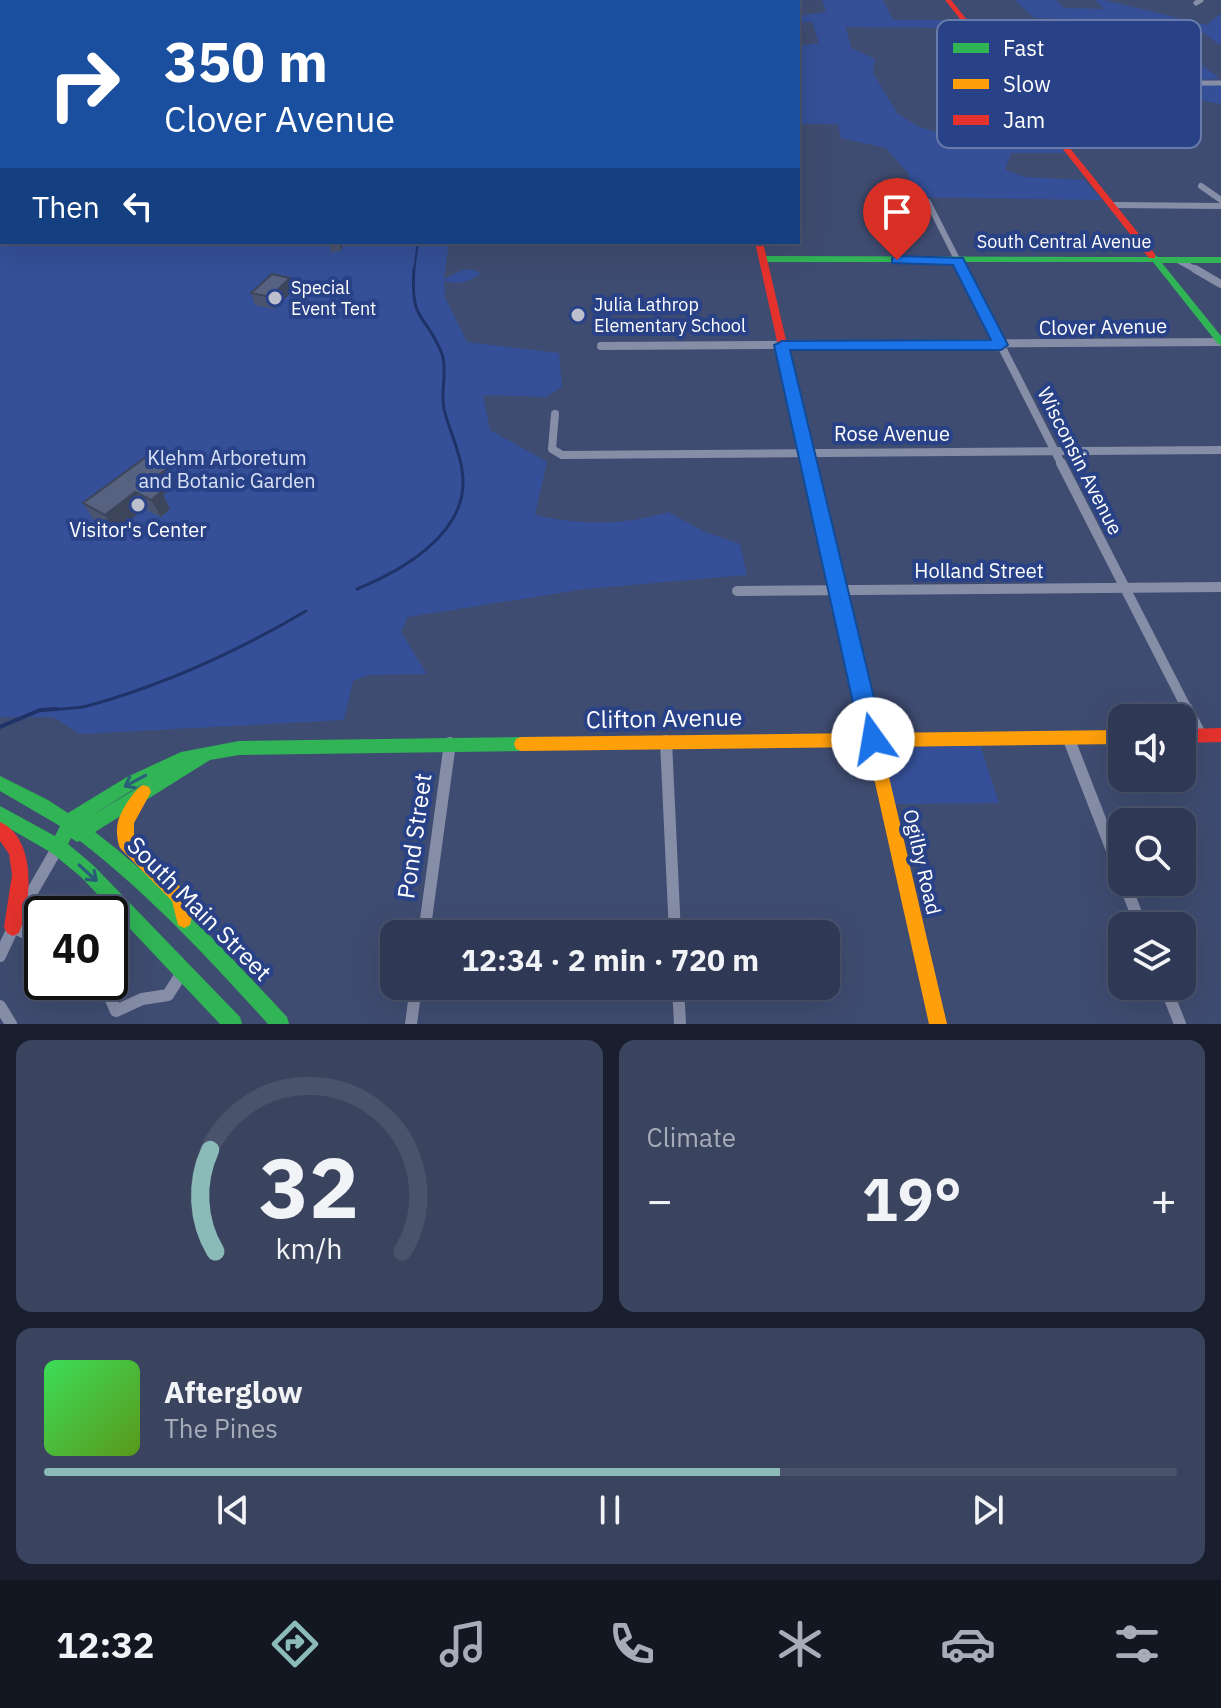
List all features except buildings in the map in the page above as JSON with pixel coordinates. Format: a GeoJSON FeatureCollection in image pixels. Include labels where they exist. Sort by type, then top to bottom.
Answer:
{"type":"FeatureCollection","features":[{"type":"Feature","properties":{"kind":"street"},"geometry":{"type":"LineString","coordinates":[[948,0],[963,20]]}},
{"type":"Feature","properties":{"kind":"street"},"geometry":{"type":"LineString","coordinates":[[1201,83],[1221,83]]}},
{"type":"Feature","properties":{"kind":"street"},"geometry":{"type":"LineString","coordinates":[[1067,148],[1221,342]]}},
{"type":"Feature","properties":{"kind":"street"},"geometry":{"type":"LineString","coordinates":[[1201,186],[1221,203]]}},
{"type":"Feature","properties":{"kind":"street","name":"Wisconsin Avenue"},"geometry":{"type":"LineString","coordinates":[[928,202],[1053,452],[1201,736]]}},
{"type":"Feature","properties":{"kind":"street"},"geometry":{"type":"LineString","coordinates":[[1114,205],[1221,203]]}},
{"type":"Feature","properties":{"kind":"street","name":"Ogilby Road"},"geometry":{"type":"LineString","coordinates":[[759,244],[938,1024]]}},
{"type":"Feature","properties":{"kind":"street","name":"South Central Avenue"},"geometry":{"type":"LineString","coordinates":[[763,259],[1221,260]]}},
{"type":"Feature","properties":{"kind":"street"},"geometry":{"type":"LineString","coordinates":[[1178,260],[1221,284]]}},
{"type":"Feature","properties":{"kind":"street","name":"Clover Avenue"},"geometry":{"type":"LineString","coordinates":[[601,346],[1221,342]]}},
{"type":"Feature","properties":{"kind":"street","name":"Rose Avenue"},"geometry":{"type":"LineString","coordinates":[[555,414],[552,449],[562,455],[1221,450]]}},
{"type":"Feature","properties":{"kind":"street","name":"Holland Street"},"geometry":{"type":"LineString","coordinates":[[737,591],[1221,587]]}},
{"type":"Feature","properties":{"kind":"street"},"geometry":{"type":"LineString","coordinates":[[1196,736],[1221,735]]}},
{"type":"Feature","properties":{"kind":"street"},"geometry":{"type":"LineString","coordinates":[[1068,737],[1108,840]]}},
{"type":"Feature","properties":{"kind":"street","name":"Clifton Avenue"},"geometry":{"type":"LineString","coordinates":[[71,820],[171,762],[208,753],[267,745],[1108,737]]}},
{"type":"Feature","properties":{"kind":"street"},"geometry":{"type":"LineString","coordinates":[[666,741],[674,920]]}},
{"type":"Feature","properties":{"kind":"street","name":"Pond Street"},"geometry":{"type":"LineString","coordinates":[[426,920],[450,743]]}},
{"type":"Feature","properties":{"kind":"street","name":"Clifton Avenue"},"geometry":{"type":"LineString","coordinates":[[58,847],[208,753]]}},
{"type":"Feature","properties":{"kind":"street","name":"South Main Street"},"geometry":{"type":"LineString","coordinates":[[0,783],[34,797],[71,820],[131,866],[280,1024]]}},
{"type":"Feature","properties":{"kind":"street"},"geometry":{"type":"LineString","coordinates":[[143,792],[126,822],[126,842],[179,897],[184,919]]}},
{"type":"Feature","properties":{"kind":"street"},"geometry":{"type":"LineString","coordinates":[[0,814],[58,847],[123,906],[233,1024]]}},
{"type":"Feature","properties":{"kind":"street"},"geometry":{"type":"LineString","coordinates":[[0,956],[71,820]]}},
{"type":"Feature","properties":{"kind":"street"},"geometry":{"type":"LineString","coordinates":[[0,830],[14,841],[22,869],[13,927]]}},
{"type":"Feature","properties":{"kind":"street"},"geometry":{"type":"LineString","coordinates":[[13,927],[24,933]]}},
{"type":"Feature","properties":{"kind":"street"},"geometry":{"type":"LineString","coordinates":[[111,1000],[116,1011],[142,999],[168,995],[183,970]]}},
{"type":"Feature","properties":{"kind":"street"},"geometry":{"type":"LineString","coordinates":[[411,1024],[414,1000]]}},
{"type":"Feature","properties":{"kind":"street"},"geometry":{"type":"LineString","coordinates":[[679,1000],[680,1024]]}},
{"type":"Feature","properties":{"kind":"street"},"geometry":{"type":"LineString","coordinates":[[1171,1000],[1180,1024]]}},
{"type":"Feature","properties":{"kind":"street"},"geometry":{"type":"LineString","coordinates":[[0,1006],[11,1024]]}},
{"type":"Feature","properties":{"kind":"green space"},"geometry":{"type":"Polygon","coordinates":[[[822,0],[883,0],[893,20],[937,20],[937,28],[846,27],[851,48],[875,59],[873,73],[897,113],[917,126],[937,132],[937,148],[1061,148],[1065,153],[1011,153],[1005,170],[1026,177],[1084,180],[1102,200],[907,197],[909,174],[886,148],[841,138],[838,124],[800,124],[800,46],[819,43],[812,22],[800,23],[800,16],[826,12],[822,0]]]}},
{"type":"Feature","properties":{"kind":"green space"},"geometry":{"type":"Polygon","coordinates":[[[1015,0],[1056,0],[1064,8],[1104,9],[1095,0],[1104,0],[1186,20],[1074,20],[1034,18],[1015,0]]]}},
{"type":"Feature","properties":{"kind":"green space"},"geometry":{"type":"Polygon","coordinates":[[[1221,13],[1221,46],[1201,33],[1201,24],[1207,25],[1221,13]]]}},
{"type":"Feature","properties":{"kind":"green space"},"geometry":{"type":"Polygon","coordinates":[[[1201,64],[1220,79],[1201,80],[1201,64]]]}},
{"type":"Feature","properties":{"kind":"green space"},"geometry":{"type":"Polygon","coordinates":[[[1201,85],[1221,85],[1221,104],[1201,100],[1201,85]]]}},
{"type":"Feature","properties":{"kind":"green space","name":"Klehm Arboretum and Botanic Garden"},"geometry":{"type":"Polygon","coordinates":[[[0,244],[449,244],[444,279],[465,269],[481,274],[459,283],[444,280],[445,297],[467,342],[559,353],[562,387],[546,397],[483,395],[490,430],[547,462],[535,515],[569,521],[602,522],[635,520],[668,512],[705,532],[740,544],[747,575],[585,589],[408,617],[401,632],[427,674],[368,675],[353,681],[344,720],[80,734],[53,717],[0,717],[0,244]]]}},
{"type":"Feature","properties":{"kind":"green space"},"geometry":{"type":"Polygon","coordinates":[[[980,745],[999,803],[895,804],[884,756],[886,748],[980,745]]]}},
{"type":"Feature","properties":{"kind":"waterway"},"geometry":{"type":"LineString","coordinates":[[414,271],[418,244]]}},
{"type":"Feature","properties":{"kind":"waterway"},"geometry":{"type":"LineString","coordinates":[[357,589],[392,572],[427,548],[442,534],[461,500],[462,471],[443,402],[444,361],[414,300],[414,269]]}},
{"type":"Feature","properties":{"kind":"waterway"},"geometry":{"type":"LineString","coordinates":[[38,711],[87,706],[144,688],[227,653],[306,611]]}},
{"type":"Feature","properties":{"kind":"waterway"},"geometry":{"type":"LineString","coordinates":[[0,727],[40,710],[56,709]]}},
{"type":"Feature","properties":{"kind":"traffic: fast"},"geometry":{"type":"LineString","coordinates":[[1152,256],[1221,342]]}},
{"type":"Feature","properties":{"kind":"traffic: fast"},"geometry":{"type":"LineString","coordinates":[[763,259],[1221,260]]}},
{"type":"Feature","properties":{"kind":"traffic: fast"},"geometry":{"type":"LineString","coordinates":[[58,847],[71,820],[132,782],[186,757],[239,748],[521,744]]}},
{"type":"Feature","properties":{"kind":"traffic: fast"},"geometry":{"type":"LineString","coordinates":[[77,834],[204,756]]}},
{"type":"Feature","properties":{"kind":"traffic: fast"},"geometry":{"type":"LineString","coordinates":[[0,783],[81,831],[118,859],[184,921],[280,1024]]}},
{"type":"Feature","properties":{"kind":"traffic: fast"},"geometry":{"type":"LineString","coordinates":[[0,814],[58,847],[87,871],[233,1024]]}},
{"type":"Feature","properties":{"kind":"traffic: slow"},"geometry":{"type":"LineString","coordinates":[[829,549],[938,1024]]}},
{"type":"Feature","properties":{"kind":"traffic: slow"},"geometry":{"type":"LineString","coordinates":[[521,744],[1108,737]]}},
{"type":"Feature","properties":{"kind":"traffic: slow"},"geometry":{"type":"LineString","coordinates":[[143,792],[126,822],[126,842],[179,897],[184,919]]}},
{"type":"Feature","properties":{"kind":"traffic: jam"},"geometry":{"type":"LineString","coordinates":[[948,0],[964,20]]}},
{"type":"Feature","properties":{"kind":"traffic: jam"},"geometry":{"type":"LineString","coordinates":[[1066,148],[1152,256]]}},
{"type":"Feature","properties":{"kind":"traffic: jam"},"geometry":{"type":"LineString","coordinates":[[759,244],[829,549]]}},
{"type":"Feature","properties":{"kind":"traffic: jam"},"geometry":{"type":"LineString","coordinates":[[1196,736],[1221,735]]}},
{"type":"Feature","properties":{"kind":"traffic: jam"},"geometry":{"type":"LineString","coordinates":[[0,830],[10,840],[19,863],[20,888],[13,927]]}},
{"type":"Feature","properties":{"kind":"place","name":"Special Event Tent"},"geometry":{"type":"Point","coordinates":[275,298]}},
{"type":"Feature","properties":{"kind":"place","name":"Julia Lathrop Elementary School"},"geometry":{"type":"Point","coordinates":[578,315]}},
{"type":"Feature","properties":{"kind":"place","name":"Visitor's Center"},"geometry":{"type":"Point","coordinates":[138,505]}},
{"type":"Feature","properties":{"kind":"route"},"geometry":{"type":"LineString","coordinates":[[873,739],[782,345],[1001,345],[958,261],[897,260]]}}]}
